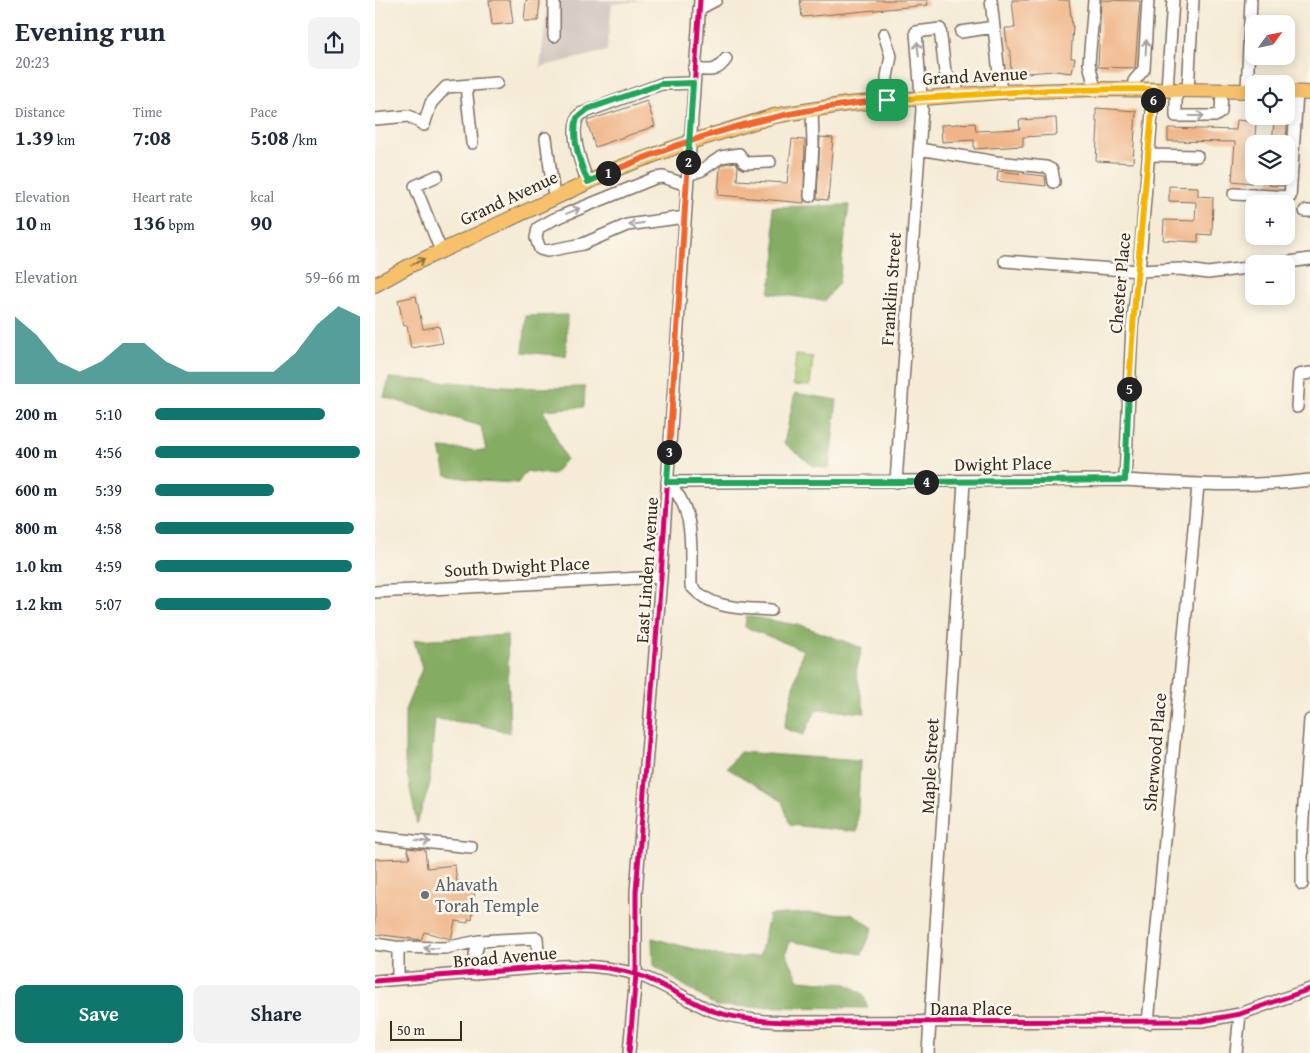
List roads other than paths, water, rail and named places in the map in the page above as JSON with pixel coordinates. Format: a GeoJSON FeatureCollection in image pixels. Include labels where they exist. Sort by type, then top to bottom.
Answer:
{"type":"FeatureCollection","features":[{"type":"Feature","properties":{"kind":"main road","name":"Grand Avenue"},"geometry":{"type":"LineString","coordinates":[[375,284],[588,182],[690,142],[774,116],[812,109],[887,100],[1001,92],[1095,89],[1245,91]]}},
{"type":"Feature","properties":{"kind":"street"},"geometry":{"type":"LineString","coordinates":[[554,0],[554,36]]}},
{"type":"Feature","properties":{"kind":"street"},"geometry":{"type":"LineString","coordinates":[[699,4],[716,0]]}},
{"type":"Feature","properties":{"kind":"street"},"geometry":{"type":"LineString","coordinates":[[991,0],[1001,92]]}},
{"type":"Feature","properties":{"kind":"street"},"geometry":{"type":"LineString","coordinates":[[1093,0],[1089,63],[1095,89]]}},
{"type":"Feature","properties":{"kind":"street"},"geometry":{"type":"LineString","coordinates":[[1133,89],[1134,81],[1144,69],[1148,0]]}},
{"type":"Feature","properties":{"kind":"street"},"geometry":{"type":"LineString","coordinates":[[1173,0],[1171,89],[1176,116],[1215,116],[1221,112],[1223,90]]}},
{"type":"Feature","properties":{"kind":"street"},"geometry":{"type":"LineString","coordinates":[[1171,89],[1193,0]]}},
{"type":"Feature","properties":{"kind":"street"},"geometry":{"type":"LineString","coordinates":[[1250,75],[1251,0]]}},
{"type":"Feature","properties":{"kind":"street","name":"East Linden Avenue"},"geometry":{"type":"LineString","coordinates":[[629,1053],[636,974],[636,892],[661,577],[699,4]]}},
{"type":"Feature","properties":{"kind":"street"},"geometry":{"type":"LineString","coordinates":[[961,32],[994,27]]}},
{"type":"Feature","properties":{"kind":"street","name":"Franklin Street"},"geometry":{"type":"LineString","coordinates":[[897,482],[922,98],[916,32],[940,29],[945,72],[956,85],[959,95]]}},
{"type":"Feature","properties":{"kind":"street"},"geometry":{"type":"LineString","coordinates":[[884,34],[891,56],[887,77],[887,100]]}},
{"type":"Feature","properties":{"kind":"street"},"geometry":{"type":"LineString","coordinates":[[695,69],[711,71],[719,68],[726,59]]}},
{"type":"Feature","properties":{"kind":"street"},"geometry":{"type":"LineString","coordinates":[[375,119],[409,116],[424,125],[431,103],[446,87],[497,83]]}},
{"type":"Feature","properties":{"kind":"street"},"geometry":{"type":"LineString","coordinates":[[588,182],[580,160],[576,137],[576,122],[580,114],[661,84],[693,83]]}},
{"type":"Feature","properties":{"kind":"street"},"geometry":{"type":"LineString","coordinates":[[466,86],[472,143]]}},
{"type":"Feature","properties":{"kind":"street","name":"Chester Place"},"geometry":{"type":"LineString","coordinates":[[1125,480],[1132,327],[1139,271],[1148,155],[1171,89]]}},
{"type":"Feature","properties":{"kind":"street"},"geometry":{"type":"LineString","coordinates":[[1235,194],[1290,197],[1298,93]]}},
{"type":"Feature","properties":{"kind":"street"},"geometry":{"type":"LineString","coordinates":[[809,196],[813,145],[812,109]]}},
{"type":"Feature","properties":{"kind":"street"},"geometry":{"type":"LineString","coordinates":[[546,138],[554,197]]}},
{"type":"Feature","properties":{"kind":"street"},"geometry":{"type":"LineString","coordinates":[[919,149],[996,162],[1046,166],[1052,170],[1054,182]]}},
{"type":"Feature","properties":{"kind":"street"},"geometry":{"type":"LineString","coordinates":[[685,217],[627,225],[583,244],[547,251],[540,249],[536,238],[538,228],[554,219],[655,178],[687,180],[730,154],[739,154],[745,162],[770,162]]}},
{"type":"Feature","properties":{"kind":"street"},"geometry":{"type":"LineString","coordinates":[[1148,155],[1197,156]]}},
{"type":"Feature","properties":{"kind":"street"},"geometry":{"type":"LineString","coordinates":[[437,176],[415,186],[441,251]]}},
{"type":"Feature","properties":{"kind":"street"},"geometry":{"type":"LineString","coordinates":[[1295,261],[1310,259]]}},
{"type":"Feature","properties":{"kind":"street"},"geometry":{"type":"LineString","coordinates":[[1005,261],[1139,271],[1180,270],[1209,272],[1245,267]]}},
{"type":"Feature","properties":{"kind":"street"},"geometry":{"type":"LineString","coordinates":[[1297,407],[1299,375],[1310,373]]}},
{"type":"Feature","properties":{"kind":"street","name":"Dwight Place"},"geometry":{"type":"LineString","coordinates":[[667,482],[1125,480],[1198,485],[1267,484],[1310,480]]}},
{"type":"Feature","properties":{"kind":"street"},"geometry":{"type":"LineString","coordinates":[[667,482],[681,499],[691,528],[691,586],[701,597],[721,606],[771,610]]}},
{"type":"Feature","properties":{"kind":"street","name":"Maple Street"},"geometry":{"type":"LineString","coordinates":[[929,1053],[964,482]]}},
{"type":"Feature","properties":{"kind":"street","name":"Sherwood Place"},"geometry":{"type":"LineString","coordinates":[[1148,1023],[1198,485]]}},
{"type":"Feature","properties":{"kind":"street","name":"South Dwight Place"},"geometry":{"type":"LineString","coordinates":[[375,592],[661,577]]}},
{"type":"Feature","properties":{"kind":"street"},"geometry":{"type":"LineString","coordinates":[[1302,884],[1301,833],[1310,720]]}},
{"type":"Feature","properties":{"kind":"street"},"geometry":{"type":"LineString","coordinates":[[375,837],[471,847]]}},
{"type":"Feature","properties":{"kind":"street"},"geometry":{"type":"LineString","coordinates":[[375,944],[398,948],[445,948],[479,941],[537,938],[539,968]]}},
{"type":"Feature","properties":{"kind":"street"},"geometry":{"type":"LineString","coordinates":[[475,974],[475,954],[479,941]]}},
{"type":"Feature","properties":{"kind":"street"},"geometry":{"type":"LineString","coordinates":[[398,948],[398,979]]}},
{"type":"Feature","properties":{"kind":"street","name":"Broad Avenue"},"geometry":{"type":"LineString","coordinates":[[375,981],[589,965],[636,974]]}},
{"type":"Feature","properties":{"kind":"street","name":"Dana Place"},"geometry":{"type":"LineString","coordinates":[[636,974],[714,1011],[749,1019],[796,1022],[1148,1023],[1202,1021],[1240,1014],[1310,989]]}},
{"type":"Feature","properties":{"kind":"street"},"geometry":{"type":"LineString","coordinates":[[1236,1053],[1240,1014]]}},
{"type":"Feature","properties":{"kind":"place","name":"Ahavath Torah Temple"},"geometry":{"type":"Point","coordinates":[425,895]}}]}
